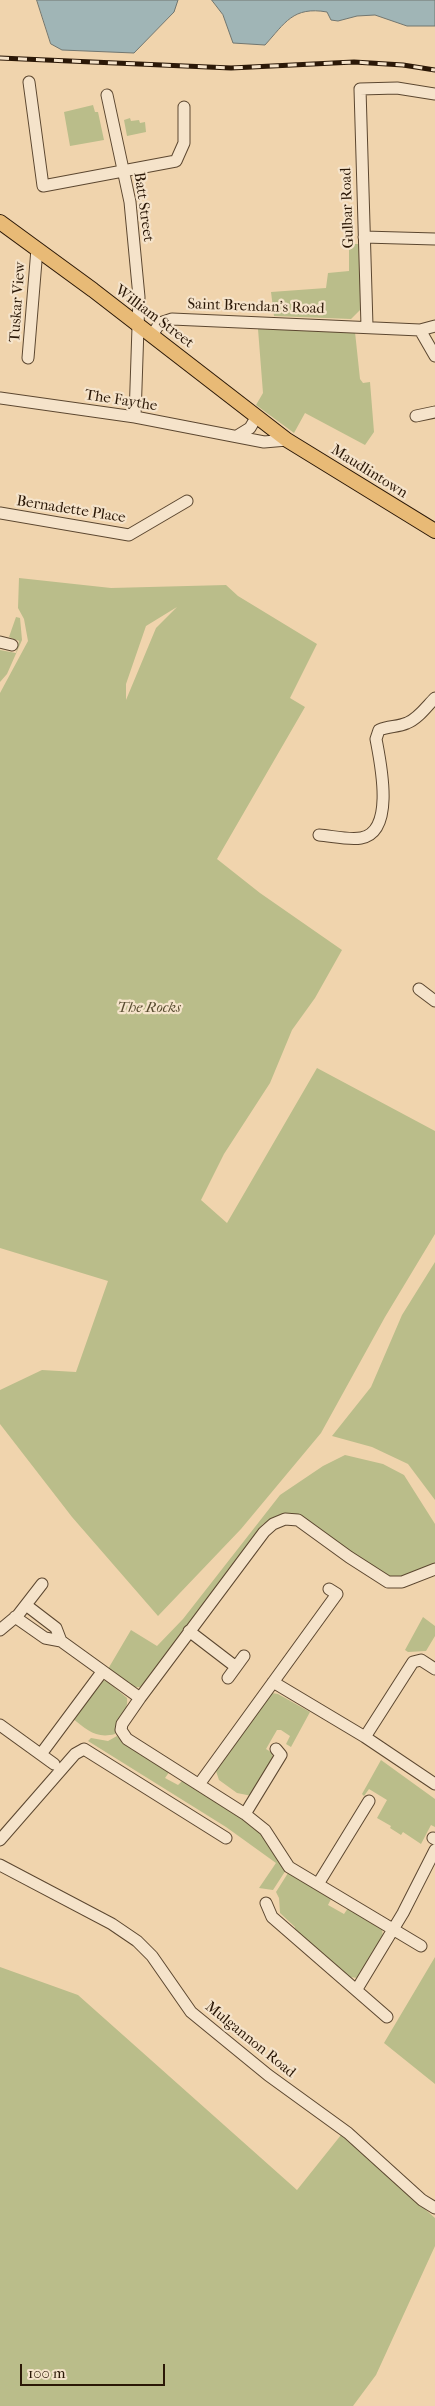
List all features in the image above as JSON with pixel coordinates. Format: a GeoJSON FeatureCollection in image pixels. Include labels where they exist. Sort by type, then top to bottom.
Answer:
{"type":"FeatureCollection","features":[{"type":"Feature","properties":{"kind":"main road","name":"William Street"},"geometry":{"type":"LineString","coordinates":[[0,222],[152,335],[287,440]]}},
{"type":"Feature","properties":{"kind":"main road","name":"Maudlintown"},"geometry":{"type":"LineString","coordinates":[[287,440],[435,531]]}},
{"type":"Feature","properties":{"kind":"street"},"geometry":{"type":"LineString","coordinates":[[29,82],[43,186],[176,161],[184,143],[184,107]]}},
{"type":"Feature","properties":{"kind":"street","name":"Gulbar Road"},"geometry":{"type":"LineString","coordinates":[[367,326],[360,89],[397,88],[435,94]]}},
{"type":"Feature","properties":{"kind":"street","name":"Batt Street"},"geometry":{"type":"LineString","coordinates":[[106,95],[130,202],[139,297],[138,325]]}},
{"type":"Feature","properties":{"kind":"street"},"geometry":{"type":"LineString","coordinates":[[364,237],[435,239]]}},
{"type":"Feature","properties":{"kind":"street","name":"Tuskar View"},"geometry":{"type":"LineString","coordinates":[[28,358],[37,249]]}},
{"type":"Feature","properties":{"kind":"street","name":"Saint Brendan's Road"},"geometry":{"type":"LineString","coordinates":[[152,335],[160,323],[172,319],[367,326],[420,330],[435,326]]}},
{"type":"Feature","properties":{"kind":"street"},"geometry":{"type":"LineString","coordinates":[[135,417],[138,325]]}},
{"type":"Feature","properties":{"kind":"street"},"geometry":{"type":"LineString","coordinates":[[420,330],[435,356]]}},
{"type":"Feature","properties":{"kind":"street","name":"The Faythe"},"geometry":{"type":"LineString","coordinates":[[0,398],[135,417],[264,442],[287,440]]}},
{"type":"Feature","properties":{"kind":"street"},"geometry":{"type":"LineString","coordinates":[[416,416],[435,412]]}},
{"type":"Feature","properties":{"kind":"street"},"geometry":{"type":"LineString","coordinates":[[237,436],[250,428],[257,416]]}},
{"type":"Feature","properties":{"kind":"street","name":"Bernadette Place"},"geometry":{"type":"LineString","coordinates":[[0,513],[129,535],[187,501]]}},
{"type":"Feature","properties":{"kind":"street"},"geometry":{"type":"LineString","coordinates":[[0,642],[12,645]]}},
{"type":"Feature","properties":{"kind":"street"},"geometry":{"type":"LineString","coordinates":[[319,834],[363,838],[372,832],[384,803],[376,739],[379,730],[388,726],[408,723],[419,716],[435,698]]}},
{"type":"Feature","properties":{"kind":"street"},"geometry":{"type":"LineString","coordinates":[[419,989],[435,1001]]}},
{"type":"Feature","properties":{"kind":"street"},"geometry":{"type":"LineString","coordinates":[[421,1946],[394,1929],[342,1902],[318,1884],[289,1867],[265,1830],[200,1783],[123,1736],[122,1724],[264,1532],[273,1524],[285,1519],[298,1520],[349,1557],[388,1582],[402,1582],[435,1568]]}},
{"type":"Feature","properties":{"kind":"street"},"geometry":{"type":"LineString","coordinates":[[0,1630],[26,1605],[42,1584]]}},
{"type":"Feature","properties":{"kind":"street"},"geometry":{"type":"LineString","coordinates":[[200,1783],[337,1594],[329,1589]]}},
{"type":"Feature","properties":{"kind":"street"},"geometry":{"type":"LineString","coordinates":[[26,1605],[56,1628],[61,1641]]}},
{"type":"Feature","properties":{"kind":"street"},"geometry":{"type":"LineString","coordinates":[[15,1617],[45,1638],[61,1641],[140,1698]]}},
{"type":"Feature","properties":{"kind":"street"},"geometry":{"type":"LineString","coordinates":[[189,1632],[236,1667]]}},
{"type":"Feature","properties":{"kind":"street"},"geometry":{"type":"LineString","coordinates":[[228,1678],[244,1656]]}},
{"type":"Feature","properties":{"kind":"street"},"geometry":{"type":"LineString","coordinates":[[365,1737],[413,1662],[421,1660],[435,1669]]}},
{"type":"Feature","properties":{"kind":"street"},"geometry":{"type":"LineString","coordinates":[[41,1754],[102,1672]]}},
{"type":"Feature","properties":{"kind":"street"},"geometry":{"type":"LineString","coordinates":[[273,1682],[295,1697],[340,1720],[435,1784]]}},
{"type":"Feature","properties":{"kind":"street"},"geometry":{"type":"LineString","coordinates":[[0,1725],[54,1764]]}},
{"type":"Feature","properties":{"kind":"street"},"geometry":{"type":"LineString","coordinates":[[0,1840],[75,1754],[84,1749],[226,1838]]}},
{"type":"Feature","properties":{"kind":"street"},"geometry":{"type":"LineString","coordinates":[[245,1814],[281,1755],[276,1749]]}},
{"type":"Feature","properties":{"kind":"street"},"geometry":{"type":"LineString","coordinates":[[318,1884],[368,1803],[376,1812]]}},
{"type":"Feature","properties":{"kind":"street"},"geometry":{"type":"LineString","coordinates":[[357,1989],[394,1929],[435,1850]]}},
{"type":"Feature","properties":{"kind":"street","name":"Mulgannon Road"},"geometry":{"type":"LineString","coordinates":[[0,1865],[112,1924],[137,1941],[152,1956],[186,2005],[205,2024],[268,2075],[348,2133],[422,2200],[435,2208]]}},
{"type":"Feature","properties":{"kind":"street"},"geometry":{"type":"LineString","coordinates":[[266,1903],[272,1917],[387,2017]]}},
{"type":"Feature","properties":{"kind":"green space"},"geometry":{"type":"Polygon","coordinates":[[[93,105],[95,112],[98,112],[104,140],[70,146],[64,112],[93,105]]]}},
{"type":"Feature","properties":{"kind":"green space"},"geometry":{"type":"Polygon","coordinates":[[[130,118],[131,121],[139,120],[140,123],[145,122],[146,132],[127,136],[124,120],[130,118]]]}},
{"type":"Feature","properties":{"kind":"green space"},"geometry":{"type":"Polygon","coordinates":[[[349,244],[359,244],[362,308],[351,319],[274,316],[271,292],[326,288],[328,273],[349,271],[349,244]]]}},
{"type":"Feature","properties":{"kind":"green space"},"geometry":{"type":"Polygon","coordinates":[[[258,329],[355,332],[360,379],[363,383],[370,382],[374,432],[365,445],[305,413],[294,433],[256,405],[263,393],[258,329]]]}},
{"type":"Feature","properties":{"kind":"green space","name":"The Rocks"},"geometry":{"type":"Polygon","coordinates":[[[19,578],[111,588],[226,585],[238,596],[317,644],[290,698],[305,707],[217,859],[260,893],[342,950],[315,998],[292,1030],[270,1083],[224,1154],[201,1200],[227,1223],[317,1068],[435,1131],[435,1234],[385,1317],[321,1433],[241,1529],[158,1616],[72,1517],[0,1424],[0,1390],[42,1370],[76,1372],[108,1281],[0,1248],[0,693],[28,641],[24,619],[18,608],[19,578]],[[177,607],[146,626],[126,684],[126,700],[156,628],[177,607]]]}},
{"type":"Feature","properties":{"kind":"green space"},"geometry":{"type":"Polygon","coordinates":[[[16,617],[20,618],[22,640],[7,674],[0,682],[0,650],[16,653],[19,641],[9,637],[16,617]]]}},
{"type":"Feature","properties":{"kind":"green space"},"geometry":{"type":"Polygon","coordinates":[[[435,1262],[435,1500],[408,1464],[372,1447],[332,1436],[371,1387],[402,1315],[435,1262]]]}},
{"type":"Feature","properties":{"kind":"green space"},"geometry":{"type":"Polygon","coordinates":[[[345,1455],[383,1464],[404,1475],[435,1524],[435,1564],[402,1577],[387,1576],[321,1532],[274,1519],[263,1524],[144,1684],[140,1687],[131,1688],[108,1669],[131,1630],[157,1646],[183,1619],[280,1495],[323,1466],[345,1455]]]}},
{"type":"Feature","properties":{"kind":"green space"},"geometry":{"type":"Polygon","coordinates":[[[423,1617],[435,1626],[435,1636],[426,1651],[408,1652],[405,1650],[423,1617]]]}},
{"type":"Feature","properties":{"kind":"green space"},"geometry":{"type":"Polygon","coordinates":[[[103,1680],[127,1698],[126,1707],[115,1734],[97,1734],[72,1718],[103,1680]]]}},
{"type":"Feature","properties":{"kind":"green space"},"geometry":{"type":"Polygon","coordinates":[[[272,1693],[278,1694],[310,1712],[291,1747],[286,1744],[290,1736],[281,1730],[277,1730],[266,1749],[271,1752],[274,1759],[252,1796],[237,1793],[219,1780],[216,1771],[272,1693]]]}},
{"type":"Feature","properties":{"kind":"green space"},"geometry":{"type":"Polygon","coordinates":[[[117,1736],[123,1742],[170,1771],[165,1778],[178,1785],[184,1779],[232,1809],[261,1832],[286,1870],[273,1890],[259,1888],[276,1863],[226,1827],[88,1741],[91,1738],[108,1741],[117,1736]]]}},
{"type":"Feature","properties":{"kind":"green space"},"geometry":{"type":"Polygon","coordinates":[[[381,1760],[435,1799],[435,1827],[431,1825],[421,1844],[403,1832],[401,1835],[390,1828],[391,1826],[377,1818],[387,1800],[369,1789],[364,1796],[362,1794],[381,1760]]]}},
{"type":"Feature","properties":{"kind":"green space"},"geometry":{"type":"Polygon","coordinates":[[[288,1873],[331,1899],[328,1905],[344,1914],[348,1908],[382,1929],[383,1937],[358,1978],[349,1977],[294,1930],[295,1927],[280,1913],[279,1898],[276,1892],[288,1873]]]}},
{"type":"Feature","properties":{"kind":"green space"},"geometry":{"type":"Polygon","coordinates":[[[435,1957],[435,2084],[384,2043],[435,1957]]]}},
{"type":"Feature","properties":{"kind":"green space"},"geometry":{"type":"Polygon","coordinates":[[[0,1967],[78,1995],[297,2190],[341,2135],[435,2218],[435,2246],[376,2375],[353,2406],[0,2406],[0,1967]]]}},
{"type":"Feature","properties":{"kind":"shaded area"},"geometry":{"type":"Polygon","coordinates":[[[37,0],[178,0],[174,12],[134,53],[62,50],[51,44],[37,0]]]}},
{"type":"Feature","properties":{"kind":"shaded area"},"geometry":{"type":"Polygon","coordinates":[[[212,0],[435,0],[435,26],[407,26],[375,15],[357,16],[338,21],[331,20],[327,12],[315,11],[298,14],[291,18],[284,23],[265,45],[233,43],[223,15],[212,0]]]}},
{"type":"Feature","properties":{"kind":"railway"},"geometry":{"type":"LineString","coordinates":[[0,58],[231,68],[354,62],[403,65],[435,70]]}}]}
